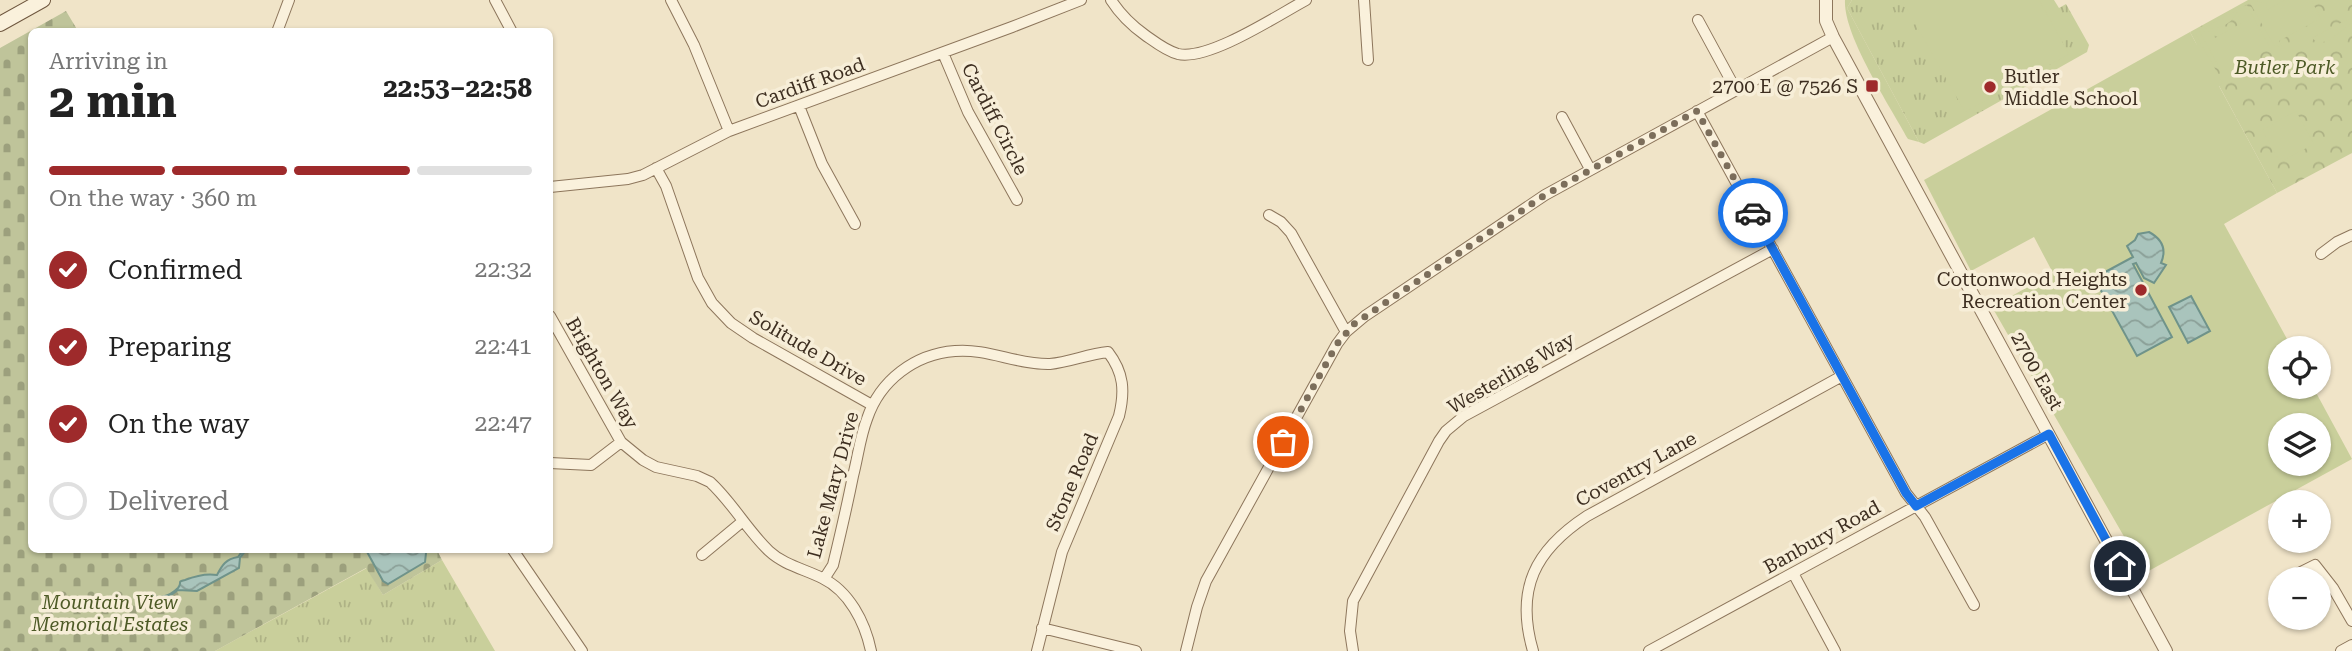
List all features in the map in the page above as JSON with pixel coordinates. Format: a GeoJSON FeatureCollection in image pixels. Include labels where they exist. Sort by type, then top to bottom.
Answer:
{"type":"FeatureCollection","features":[{"type":"Feature","properties":{"kind":"main road"},"geometry":{"type":"LineString","coordinates":[[0,24],[42,0]]}},
{"type":"Feature","properties":{"kind":"street"},"geometry":{"type":"LineString","coordinates":[[278,28],[289,0]]}},
{"type":"Feature","properties":{"kind":"street"},"geometry":{"type":"LineString","coordinates":[[495,0],[510,28]]}},
{"type":"Feature","properties":{"kind":"street"},"geometry":{"type":"LineString","coordinates":[[671,0],[694,45],[729,131]]}},
{"type":"Feature","properties":{"kind":"street","name":"Cardiff Road"},"geometry":{"type":"LineString","coordinates":[[553,187],[628,179],[729,131],[1082,0]]}},
{"type":"Feature","properties":{"kind":"street"},"geometry":{"type":"LineString","coordinates":[[1111,0],[1131,25],[1180,55],[1220,46],[1307,0]]}},
{"type":"Feature","properties":{"kind":"street"},"geometry":{"type":"LineString","coordinates":[[1364,0],[1368,60]]}},
{"type":"Feature","properties":{"kind":"street","name":"2700 East"},"geometry":{"type":"LineString","coordinates":[[1826,0],[1826,21],[1833,37],[2166,651]]}},
{"type":"Feature","properties":{"kind":"street"},"geometry":{"type":"LineString","coordinates":[[1698,20],[1736,90]]}},
{"type":"Feature","properties":{"kind":"street"},"geometry":{"type":"LineString","coordinates":[[1186,651],[1196,607],[1206,581],[1346,332],[1365,316],[1512,215],[1590,169],[1833,37]]}},
{"type":"Feature","properties":{"kind":"street","name":"Cardiff Circle"},"geometry":{"type":"LineString","coordinates":[[943,53],[968,112],[1017,200]]}},
{"type":"Feature","properties":{"kind":"street"},"geometry":{"type":"LineString","coordinates":[[799,106],[822,164],[855,224]]}},
{"type":"Feature","properties":{"kind":"street"},"geometry":{"type":"LineString","coordinates":[[1697,111],[1906,493],[1925,517],[1974,605]]}},
{"type":"Feature","properties":{"kind":"street"},"geometry":{"type":"LineString","coordinates":[[1562,117],[1590,169]]}},
{"type":"Feature","properties":{"kind":"street","name":"Solitude Drive"},"geometry":{"type":"LineString","coordinates":[[656,168],[666,186],[698,278],[712,303],[731,323],[753,338],[872,405]]}},
{"type":"Feature","properties":{"kind":"street"},"geometry":{"type":"LineString","coordinates":[[1269,215],[1281,222],[1291,233],[1346,332]]}},
{"type":"Feature","properties":{"kind":"street"},"geometry":{"type":"LineString","coordinates":[[2321,254],[2352,235]]}},
{"type":"Feature","properties":{"kind":"street","name":"Westerling Way"},"geometry":{"type":"LineString","coordinates":[[1353,651],[1350,616],[1359,586],[1446,431],[1464,416],[1773,249]]}},
{"type":"Feature","properties":{"kind":"street","name":"Brighton Way"},"geometry":{"type":"LineString","coordinates":[[553,322],[621,442],[656,467],[697,476],[710,482],[777,558],[824,579],[842,593],[857,612],[867,633],[871,651]]}},
{"type":"Feature","properties":{"kind":"street","name":"Lake Mary Drive"},"geometry":{"type":"LineString","coordinates":[[824,579],[833,565],[866,419],[872,405],[892,379],[905,368],[937,353],[957,350],[1049,364],[1108,352]]}},
{"type":"Feature","properties":{"kind":"street","name":"Stone Road"},"geometry":{"type":"LineString","coordinates":[[1037,651],[1062,552],[1124,398],[1123,380],[1117,364],[1108,352]]}},
{"type":"Feature","properties":{"kind":"street","name":"Coventry Lane"},"geometry":{"type":"LineString","coordinates":[[1532,651],[1526,622],[1528,589],[1543,554],[1555,539],[1587,516],[1842,376]]}},
{"type":"Feature","properties":{"kind":"street","name":"Banbury Road"},"geometry":{"type":"LineString","coordinates":[[1649,651],[2049,434]]}},
{"type":"Feature","properties":{"kind":"street"},"geometry":{"type":"LineString","coordinates":[[553,463],[591,465],[621,442]]}},
{"type":"Feature","properties":{"kind":"street"},"geometry":{"type":"LineString","coordinates":[[702,555],[743,521]]}},
{"type":"Feature","properties":{"kind":"street"},"geometry":{"type":"LineString","coordinates":[[515,553],[582,651]]}},
{"type":"Feature","properties":{"kind":"street"},"geometry":{"type":"LineString","coordinates":[[1793,573],[1835,651]]}},
{"type":"Feature","properties":{"kind":"street"},"geometry":{"type":"LineString","coordinates":[[2331,585],[2352,621]]}},
{"type":"Feature","properties":{"kind":"street"},"geometry":{"type":"LineString","coordinates":[[1042,628],[1136,651]]}},
{"type":"Feature","properties":{"kind":"street"},"geometry":{"type":"LineString","coordinates":[[2341,651],[2352,645]]}},
{"type":"Feature","properties":{"kind":"green space"},"geometry":{"type":"Polygon","coordinates":[[[1845,0],[1852,0],[1847,8],[1919,142],[1908,139],[1859,51],[1846,15],[1845,0]]]}},
{"type":"Feature","properties":{"kind":"green space","name":"Butler Middle School"},"geometry":{"type":"Polygon","coordinates":[[[1852,0],[2054,0],[2059,8],[2066,4],[2089,45],[2087,52],[1924,144],[1919,142],[1847,8],[1852,0]]]}},
{"type":"Feature","properties":{"kind":"green space"},"geometry":{"type":"Polygon","coordinates":[[[1902,0],[2039,0],[2069,54],[1965,112],[1902,0]]]}},
{"type":"Feature","properties":{"kind":"green space","name":"Butler Park"},"geometry":{"type":"Polygon","coordinates":[[[2248,0],[2352,0],[2352,153],[2277,193],[2190,32],[2248,0]]]}},
{"type":"Feature","properties":{"kind":"green space"},"geometry":{"type":"Polygon","coordinates":[[[2285,0],[2311,0],[2321,18],[2279,41],[2282,47],[2274,45],[2250,3],[2266,3],[2267,10],[2285,0]]]}},
{"type":"Feature","properties":{"kind":"green space"},"geometry":{"type":"Polygon","coordinates":[[[2247,5],[2270,48],[2222,72],[2199,31],[2214,32],[2215,38],[2242,23],[2238,19],[2242,7],[2247,5]]]}},
{"type":"Feature","properties":{"kind":"green space"},"geometry":{"type":"Polygon","coordinates":[[[2239,9],[2225,25],[2204,28],[2239,9]]]}},
{"type":"Feature","properties":{"kind":"green space","name":"Mountain View Memorial Estates"},"geometry":{"type":"Polygon","coordinates":[[[66,11],[76,28],[36,28],[66,11]]]}},
{"type":"Feature","properties":{"kind":"green space"},"geometry":{"type":"Polygon","coordinates":[[[2352,17],[2351,24],[2328,41],[2318,43],[2312,38],[2352,17]]]}},
{"type":"Feature","properties":{"kind":"green space","name":"Mountain View Memorial Estates"},"geometry":{"type":"Polygon","coordinates":[[[28,32],[28,553],[438,553],[442,560],[383,595],[366,568],[215,651],[0,651],[0,48],[28,32]]]}},
{"type":"Feature","properties":{"kind":"green space","name":"Cottonwood Heights Recreation Center"},"geometry":{"type":"Polygon","coordinates":[[[2190,32],[2197,45],[2193,34],[2195,33],[2223,83],[2219,86],[2277,193],[2224,224],[2285,336],[2268,336],[2268,399],[2320,399],[2327,413],[2268,413],[2268,476],[2321,476],[2296,490],[2268,490],[2268,505],[2145,573],[1992,307],[2053,273],[2034,237],[1971,271],[1924,180],[2190,32]]]}},
{"type":"Feature","properties":{"kind":"green space"},"geometry":{"type":"Polygon","coordinates":[[[2296,111],[2314,144],[2280,162],[2262,130],[2296,111]]]}},
{"type":"Feature","properties":{"kind":"green space","name":"Cottonwood Heights Recreation Center"},"geometry":{"type":"Polygon","coordinates":[[[2331,420],[2352,459],[2331,471],[2331,420]]]}},
{"type":"Feature","properties":{"kind":"green space"},"geometry":{"type":"Polygon","coordinates":[[[442,560],[495,651],[215,651],[367,568],[383,595],[442,560]]]}},
{"type":"Feature","properties":{"kind":"water"},"geometry":{"type":"Polygon","coordinates":[[[2149,232],[2162,245],[2161,263],[2166,265],[2154,283],[2144,278],[2136,263],[2133,264],[2172,337],[2137,356],[2094,278],[2133,257],[2127,246],[2138,234],[2149,232]]]}},
{"type":"Feature","properties":{"kind":"water"},"geometry":{"type":"Polygon","coordinates":[[[2191,296],[2210,331],[2188,343],[2169,307],[2191,296]]]}},
{"type":"Feature","properties":{"kind":"water"},"geometry":{"type":"Polygon","coordinates":[[[244,553],[239,568],[197,591],[178,590],[164,600],[153,602],[143,596],[149,593],[156,597],[167,595],[175,591],[181,581],[201,575],[217,575],[225,563],[244,553]]]}},
{"type":"Feature","properties":{"kind":"water"},"geometry":{"type":"Polygon","coordinates":[[[368,553],[426,553],[425,562],[388,584],[383,581],[368,553]]]}},
{"type":"Feature","properties":{"kind":"way so far"},"geometry":{"type":"LineString","coordinates":[[1283,442],[1337,344],[1354,324],[1512,215],[1697,111],[1753,213]]}},
{"type":"Feature","properties":{"kind":"place","name":"2700 E @ 7526 S"},"geometry":{"type":"Point","coordinates":[1872,86]}},
{"type":"Feature","properties":{"kind":"place","name":"Butler Middle School"},"geometry":{"type":"Point","coordinates":[1990,87]}},
{"type":"Feature","properties":{"kind":"place","name":"Cottonwood Heights Recreation Center"},"geometry":{"type":"Point","coordinates":[2141,290]}},
{"type":"Feature","properties":{"kind":"route"},"geometry":{"type":"LineString","coordinates":[[1753,213],[1906,493],[1916,506],[2049,434],[2120,566]]}}]}
